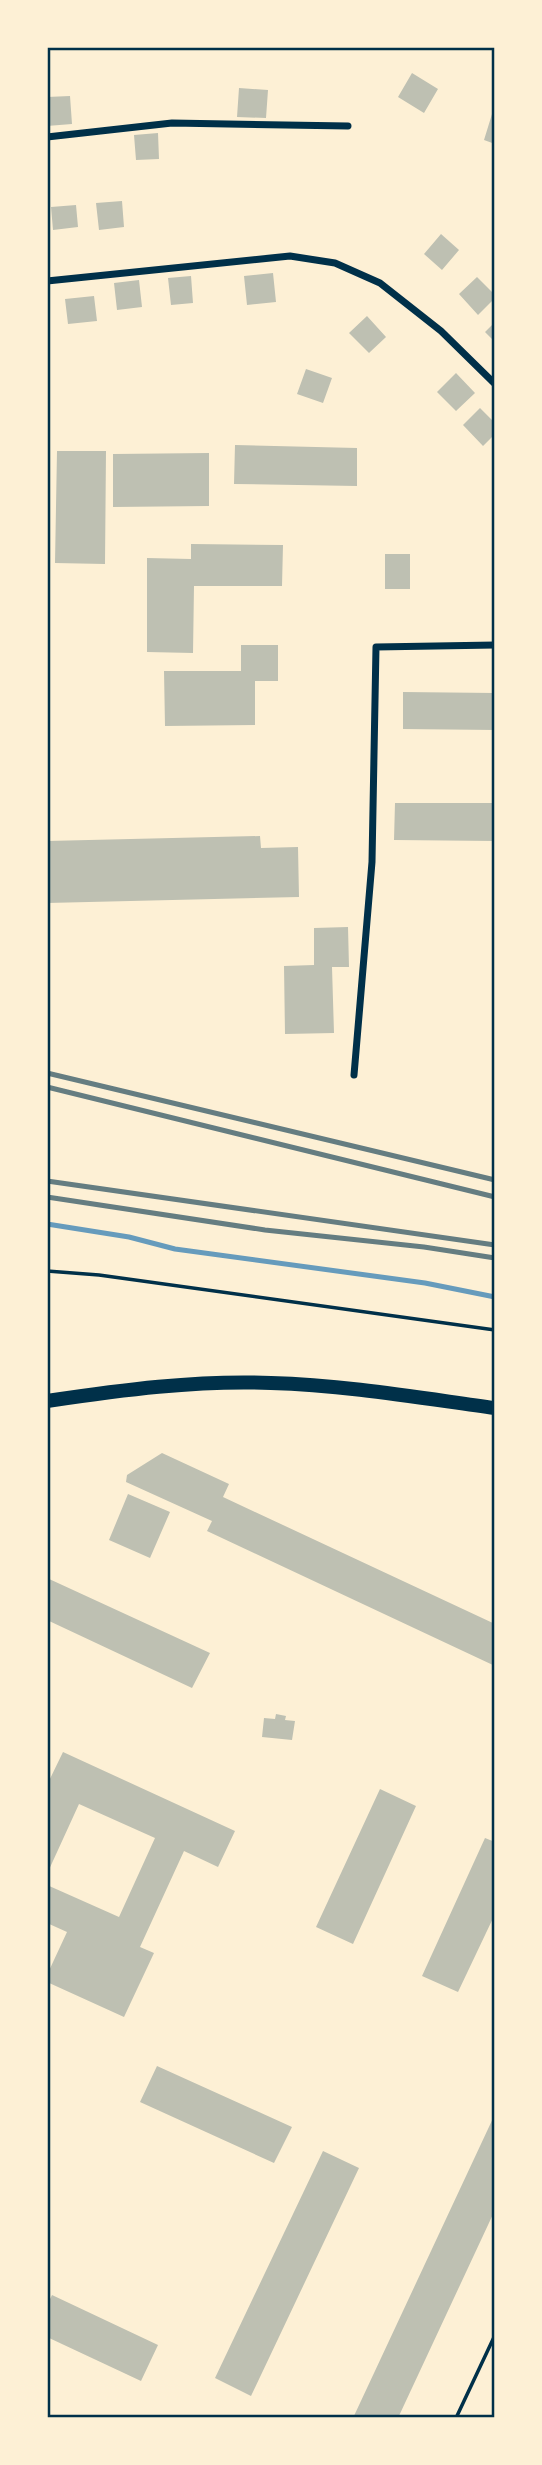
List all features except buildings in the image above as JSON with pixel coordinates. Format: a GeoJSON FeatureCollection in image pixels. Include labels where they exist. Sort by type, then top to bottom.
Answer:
{"type":"FeatureCollection","features":[{"type":"Feature","properties":{"kind":"main road"},"geometry":{"type":"LineString","coordinates":[[47,1401],[175,1385],[271,1383],[364,1391],[495,1408]]}},
{"type":"Feature","properties":{"kind":"street"},"geometry":{"type":"LineString","coordinates":[[47,137],[172,123],[348,126]]}},
{"type":"Feature","properties":{"kind":"street"},"geometry":{"type":"LineString","coordinates":[[47,281],[290,256],[335,263],[380,283],[441,331],[495,384]]}},
{"type":"Feature","properties":{"kind":"street"},"geometry":{"type":"LineString","coordinates":[[354,1075],[372,862],[376,647],[495,645]]}},
{"type":"Feature","properties":{"kind":"path"},"geometry":{"type":"LineString","coordinates":[[47,1271],[99,1275],[495,1330]]}},
{"type":"Feature","properties":{"kind":"path"},"geometry":{"type":"LineString","coordinates":[[456,2418],[495,2335]]}},
{"type":"Feature","properties":{"kind":"waterway"},"geometry":{"type":"LineString","coordinates":[[47,1224],[129,1237],[175,1249],[425,1283],[495,1297]]}},
{"type":"Feature","properties":{"kind":"railway"},"geometry":{"type":"LineString","coordinates":[[47,1073],[495,1180]]}},
{"type":"Feature","properties":{"kind":"railway"},"geometry":{"type":"LineString","coordinates":[[47,1087],[495,1197]]}},
{"type":"Feature","properties":{"kind":"railway"},"geometry":{"type":"LineString","coordinates":[[47,1181],[495,1245]]}},
{"type":"Feature","properties":{"kind":"railway"},"geometry":{"type":"LineString","coordinates":[[47,1197],[265,1230],[424,1247],[495,1258]]}}]}
